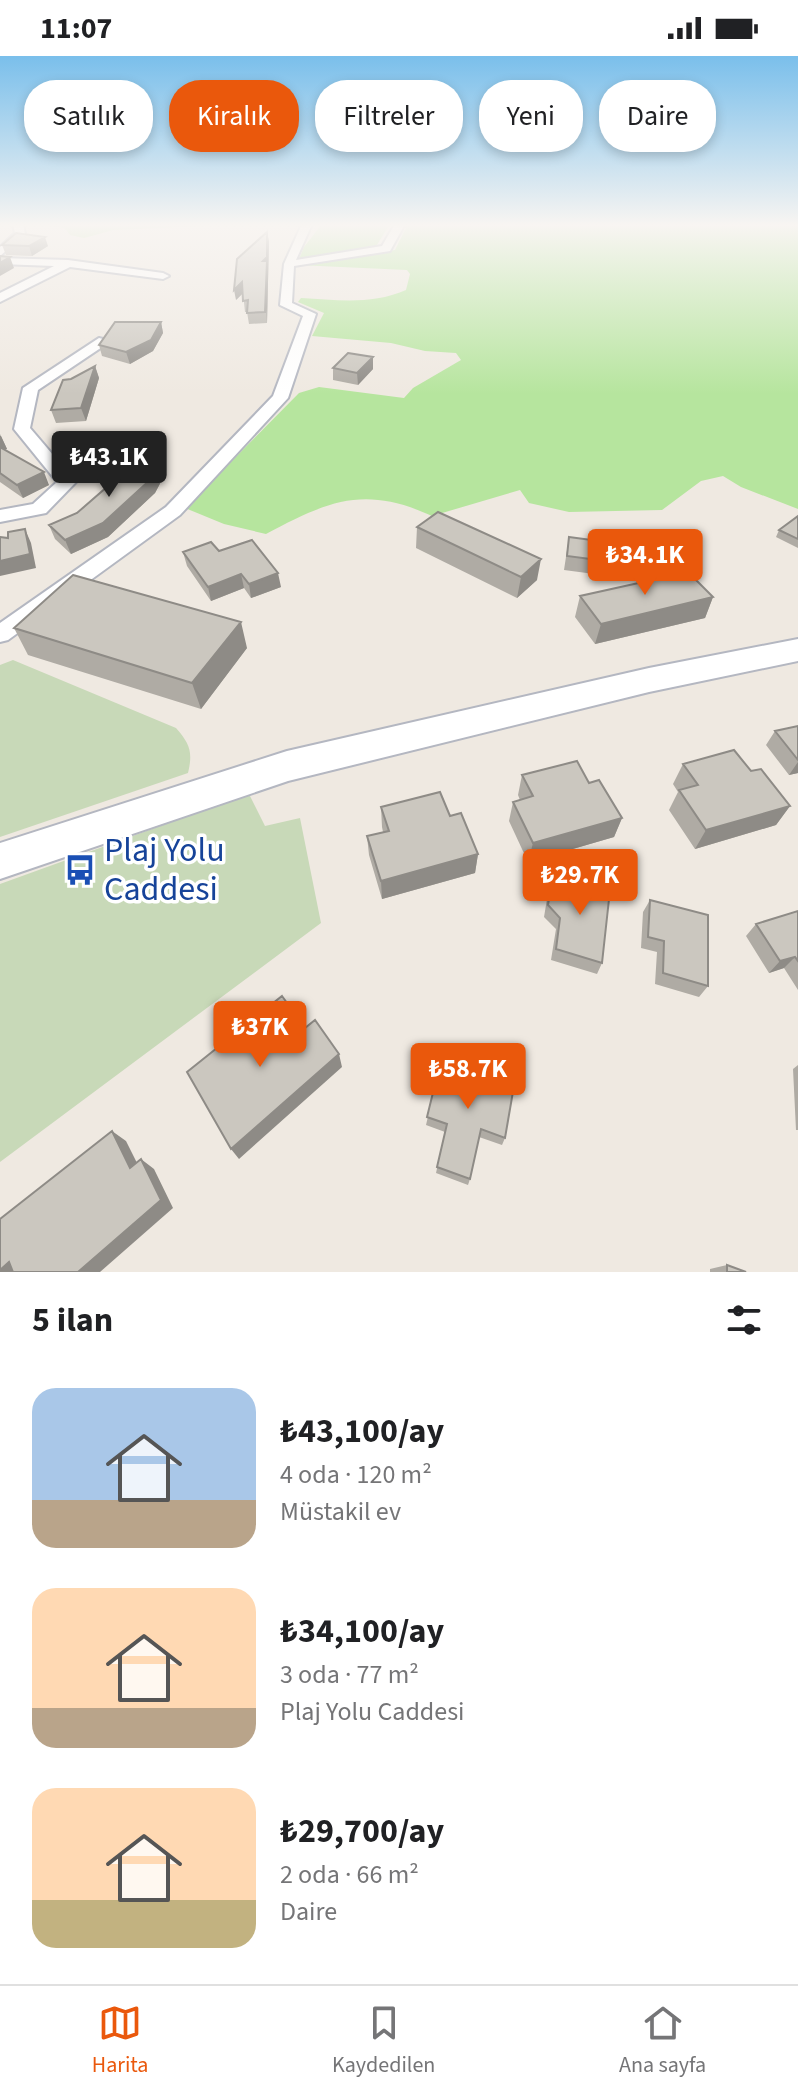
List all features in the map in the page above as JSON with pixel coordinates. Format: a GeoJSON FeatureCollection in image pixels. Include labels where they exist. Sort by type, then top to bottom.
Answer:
{"type":"FeatureCollection","features":[{"type":"Feature","properties":{"kind":"street"},"geometry":{"type":"LineString","coordinates":[[0,298],[34,281]]}},
{"type":"Feature","properties":{"kind":"street"},"geometry":{"type":"LineString","coordinates":[[0,634],[173,511],[280,398],[310,314],[286,305],[288,281]]}},
{"type":"Feature","properties":{"kind":"street"},"geometry":{"type":"LineString","coordinates":[[0,516],[39,509],[67,482],[22,429],[31,388],[104,341]]}},
{"type":"Feature","properties":{"kind":"street"},"geometry":{"type":"LineString","coordinates":[[0,861],[287,766],[649,680],[798,650]]}},
{"type":"Feature","properties":{"kind":"green space"},"geometry":{"type":"Polygon","coordinates":[[[408,281],[798,281],[798,509],[741,487],[723,476],[701,481],[662,510],[569,512],[529,503],[520,490],[432,516],[386,501],[366,499],[328,506],[266,534],[224,524],[185,508],[299,393],[319,387],[404,398],[413,388],[461,360],[456,353],[312,336],[324,313],[298,302],[301,298],[367,300],[406,290],[408,281]]]}},
{"type":"Feature","properties":{"kind":"green space"},"geometry":{"type":"Polygon","coordinates":[[[13,660],[176,728],[189,749],[188,773],[0,837],[0,665],[13,660]]]}},
{"type":"Feature","properties":{"kind":"green space"},"geometry":{"type":"Polygon","coordinates":[[[249,794],[265,826],[300,818],[321,923],[0,1162],[0,884],[249,794]]]}},
{"type":"Feature","properties":{"kind":"building"},"geometry":{"type":"Polygon","coordinates":[[[235,281],[266,281],[265,312],[247,313],[248,300],[243,301],[242,282],[234,290],[235,281]]]}},
{"type":"Feature","properties":{"kind":"building"},"geometry":{"type":"Polygon","coordinates":[[[115,322],[161,322],[151,340],[126,352],[99,345],[115,322]]]}},
{"type":"Feature","properties":{"kind":"building"},"geometry":{"type":"Polygon","coordinates":[[[348,353],[373,357],[357,373],[333,368],[348,353]]]}},
{"type":"Feature","properties":{"kind":"building"},"geometry":{"type":"Polygon","coordinates":[[[95,366],[81,408],[51,410],[63,380],[95,366]]]}},
{"type":"Feature","properties":{"kind":"building"},"geometry":{"type":"Polygon","coordinates":[[[0,447],[44,472],[17,485],[0,473],[0,447]]]}},
{"type":"Feature","properties":{"kind":"building"},"geometry":{"type":"Polygon","coordinates":[[[129,459],[162,460],[151,479],[103,523],[65,540],[49,525],[77,513],[116,479],[129,459]]]}},
{"type":"Feature","properties":{"kind":"building"},"geometry":{"type":"Polygon","coordinates":[[[438,512],[541,559],[521,577],[417,527],[438,512]]]}},
{"type":"Feature","properties":{"kind":"building"},"geometry":{"type":"Polygon","coordinates":[[[798,516],[798,539],[779,530],[798,516]]]}},
{"type":"Feature","properties":{"kind":"building"},"geometry":{"type":"Polygon","coordinates":[[[25,529],[30,554],[0,561],[0,537],[8,538],[8,532],[25,529]]]}},
{"type":"Feature","properties":{"kind":"building"},"geometry":{"type":"Polygon","coordinates":[[[569,537],[622,544],[621,563],[567,556],[569,537]]]}},
{"type":"Feature","properties":{"kind":"building"},"geometry":{"type":"Polygon","coordinates":[[[252,540],[278,573],[249,584],[241,574],[208,587],[183,552],[211,542],[219,551],[252,540]]]}},
{"type":"Feature","properties":{"kind":"building"},"geometry":{"type":"Polygon","coordinates":[[[688,572],[713,597],[601,624],[580,596],[688,572]]]}},
{"type":"Feature","properties":{"kind":"building"},"geometry":{"type":"Polygon","coordinates":[[[73,575],[241,622],[192,683],[14,628],[73,575]]]}},
{"type":"Feature","properties":{"kind":"building"},"geometry":{"type":"Polygon","coordinates":[[[798,726],[798,760],[775,731],[798,726]]]}},
{"type":"Feature","properties":{"kind":"building"},"geometry":{"type":"Polygon","coordinates":[[[734,750],[751,771],[761,769],[790,806],[706,830],[679,790],[698,785],[683,764],[734,750]]]}},
{"type":"Feature","properties":{"kind":"building"},"geometry":{"type":"Polygon","coordinates":[[[577,761],[589,783],[599,780],[622,818],[533,843],[513,802],[533,796],[522,775],[577,761]]]}},
{"type":"Feature","properties":{"kind":"building"},"geometry":{"type":"Polygon","coordinates":[[[440,792],[450,816],[461,813],[478,854],[381,881],[367,836],[389,831],[381,807],[440,792]]]}},
{"type":"Feature","properties":{"kind":"building"},"geometry":{"type":"Polygon","coordinates":[[[553,874],[610,890],[602,963],[556,949],[560,918],[548,905],[553,874]]]}},
{"type":"Feature","properties":{"kind":"building"},"geometry":{"type":"Polygon","coordinates":[[[650,900],[708,915],[708,986],[663,973],[664,941],[648,937],[650,900]]]}},
{"type":"Feature","properties":{"kind":"building"},"geometry":{"type":"Polygon","coordinates":[[[798,911],[798,961],[795,957],[780,961],[756,924],[798,911]]]}},
{"type":"Feature","properties":{"kind":"building"},"geometry":{"type":"Polygon","coordinates":[[[282,996],[305,1028],[315,1020],[339,1054],[231,1149],[187,1072],[282,996]]]}},
{"type":"Feature","properties":{"kind":"building"},"geometry":{"type":"Polygon","coordinates":[[[442,1056],[515,1080],[505,1138],[481,1129],[470,1179],[437,1167],[447,1124],[427,1117],[442,1056]]]}},
{"type":"Feature","properties":{"kind":"building"},"geometry":{"type":"Polygon","coordinates":[[[112,1131],[130,1168],[141,1159],[161,1200],[78,1272],[13,1272],[9,1262],[0,1270],[0,1219],[112,1131]]]}},
{"type":"Feature","properties":{"kind":"building"},"geometry":{"type":"Polygon","coordinates":[[[727,1265],[746,1272],[727,1272],[727,1265]]]}},
{"type":"Feature","properties":{"kind":"place","name":"Plaj Yolu Caddesi"},"geometry":{"type":"Point","coordinates":[80,870]}}]}
